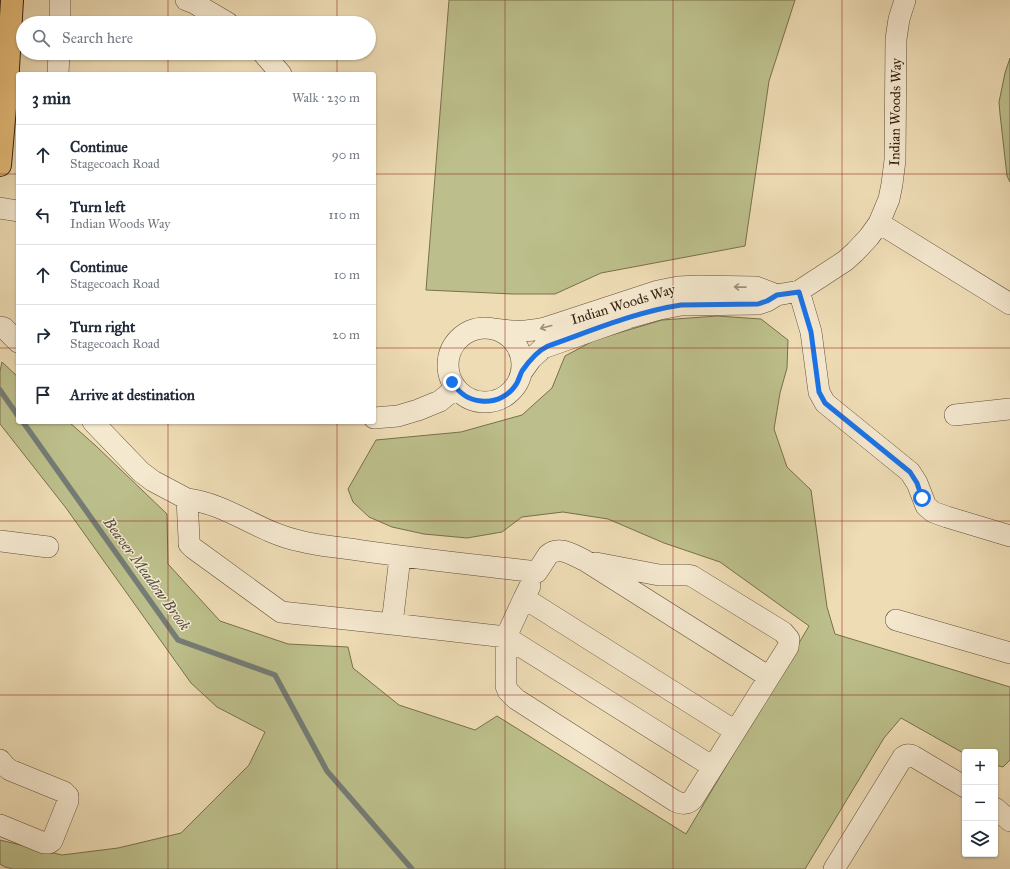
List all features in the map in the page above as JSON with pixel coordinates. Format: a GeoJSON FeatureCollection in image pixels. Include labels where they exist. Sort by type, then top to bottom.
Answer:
{"type":"FeatureCollection","features":[{"type":"Feature","properties":{"kind":"main road"},"geometry":{"type":"LineString","coordinates":[[0,165],[4,84],[16,46],[12,0]]}},
{"type":"Feature","properties":{"kind":"street"},"geometry":{"type":"LineString","coordinates":[[60,0],[60,16]]}},
{"type":"Feature","properties":{"kind":"street"},"geometry":{"type":"LineString","coordinates":[[186,0],[216,16]]}},
{"type":"Feature","properties":{"kind":"street","name":"Indian Woods Way"},"geometry":{"type":"LineString","coordinates":[[521,373],[530,359],[543,348],[628,318],[681,305],[758,304],[777,295],[799,292],[845,261],[855,252],[869,237],[879,223],[892,184],[896,160],[896,39],[899,19],[905,0]]}},
{"type":"Feature","properties":{"kind":"street"},"geometry":{"type":"LineString","coordinates":[[58,72],[59,60]]}},
{"type":"Feature","properties":{"kind":"street"},"geometry":{"type":"LineString","coordinates":[[269,60],[279,72]]}},
{"type":"Feature","properties":{"kind":"street"},"geometry":{"type":"LineString","coordinates":[[0,208],[16,210]]}},
{"type":"Feature","properties":{"kind":"street"},"geometry":{"type":"LineString","coordinates":[[879,223],[1010,304]]}},
{"type":"Feature","properties":{"kind":"street","name":"Indian Woods Way"},"geometry":{"type":"LineString","coordinates":[[493,328],[520,332],[540,329],[658,291],[678,287],[756,287],[777,295]]}},
{"type":"Feature","properties":{"kind":"street"},"geometry":{"type":"LineString","coordinates":[[799,292],[811,332],[819,392],[825,403],[910,472],[917,483],[926,506],[933,512],[1010,536]]}},
{"type":"Feature","properties":{"kind":"street"},"geometry":{"type":"LineString","coordinates":[[0,327],[4,328],[16,340]]}},
{"type":"Feature","properties":{"kind":"street"},"geometry":{"type":"LineString","coordinates":[[478,328],[493,328],[512,339],[516,345],[520,352],[522,366],[521,373],[514,388],[508,394],[493,401],[481,401],[469,398],[456,388],[449,375],[447,367],[453,345],[463,334],[478,328]]}},
{"type":"Feature","properties":{"kind":"street"},"geometry":{"type":"LineString","coordinates":[[376,418],[398,416],[418,410],[440,401],[456,388]]}},
{"type":"Feature","properties":{"kind":"street"},"geometry":{"type":"LineString","coordinates":[[955,415],[1010,409]]}},
{"type":"Feature","properties":{"kind":"street"},"geometry":{"type":"LineString","coordinates":[[95,424],[140,472],[153,482],[187,499],[200,501],[225,510],[275,534],[300,542],[400,557],[537,572]]}},
{"type":"Feature","properties":{"kind":"street"},"geometry":{"type":"LineString","coordinates":[[187,499],[189,544],[281,612],[506,637],[713,767]]}},
{"type":"Feature","properties":{"kind":"street"},"geometry":{"type":"LineString","coordinates":[[980,527],[1010,524]]}},
{"type":"Feature","properties":{"kind":"street"},"geometry":{"type":"LineString","coordinates":[[0,541],[48,547]]}},
{"type":"Feature","properties":{"kind":"street"},"geometry":{"type":"LineString","coordinates":[[584,560],[659,575],[692,576],[784,632],[789,639],[788,647],[693,799],[685,804],[675,801],[516,699],[508,692],[506,686],[506,637],[537,572],[548,555],[556,551],[564,551],[584,560],[768,678]]}},
{"type":"Feature","properties":{"kind":"street"},"geometry":{"type":"LineString","coordinates":[[392,624],[400,557]]}},
{"type":"Feature","properties":{"kind":"street"},"geometry":{"type":"LineString","coordinates":[[524,598],[735,731]]}},
{"type":"Feature","properties":{"kind":"street"},"geometry":{"type":"LineString","coordinates":[[896,620],[1010,653]]}},
{"type":"Feature","properties":{"kind":"street"},"geometry":{"type":"LineString","coordinates":[[834,869],[905,755],[908,754],[914,756],[963,785]]}},
{"type":"Feature","properties":{"kind":"street"},"geometry":{"type":"LineString","coordinates":[[0,760],[10,770],[64,792],[68,796],[68,801],[52,840],[49,843],[44,843],[0,825]]}},
{"type":"Feature","properties":{"kind":"street"},"geometry":{"type":"LineString","coordinates":[[998,811],[1010,821]]}},
{"type":"Feature","properties":{"kind":"green space"},"geometry":{"type":"Polygon","coordinates":[[[449,0],[795,0],[769,81],[745,246],[601,273],[555,294],[513,294],[426,290],[449,0]]]}},
{"type":"Feature","properties":{"kind":"green space"},"geometry":{"type":"Polygon","coordinates":[[[1010,58],[1010,182],[1007,176],[999,102],[1005,73],[1010,58]]]}},
{"type":"Feature","properties":{"kind":"green space"},"geometry":{"type":"Polygon","coordinates":[[[717,316],[761,319],[788,340],[787,368],[780,393],[774,429],[787,467],[811,490],[827,607],[835,634],[1010,687],[1010,760],[1003,767],[998,766],[998,749],[962,749],[962,752],[901,718],[884,738],[805,869],[13,869],[0,864],[0,840],[62,855],[118,848],[181,833],[249,765],[265,732],[217,707],[191,683],[66,508],[0,424],[0,371],[2,362],[16,375],[16,424],[71,424],[167,514],[168,564],[220,621],[288,644],[348,647],[353,668],[399,705],[475,730],[497,716],[686,834],[809,626],[720,562],[664,543],[608,519],[563,512],[522,517],[502,532],[467,538],[424,534],[392,527],[369,517],[353,502],[348,489],[376,440],[461,432],[522,415],[552,388],[565,356],[595,340],[662,320],[717,316]]]}},
{"type":"Feature","properties":{"kind":"waterway","name":"Beaver Meadow Brook"},"geometry":{"type":"LineString","coordinates":[[0,390],[16,413]]}},
{"type":"Feature","properties":{"kind":"waterway","name":"Beaver Meadow Brook"},"geometry":{"type":"LineString","coordinates":[[24,424],[178,640],[275,675],[327,771],[412,869]]}},
{"type":"Feature","properties":{"kind":"route"},"geometry":{"type":"LineString","coordinates":[[452,382],[462,394],[469,398],[485,402],[493,401],[508,394],[514,388],[530,359],[543,348],[548,346],[628,318],[670,306],[758,304],[777,295],[799,292],[811,332],[819,392],[825,403],[910,472],[917,483],[922,498]]}}]}
